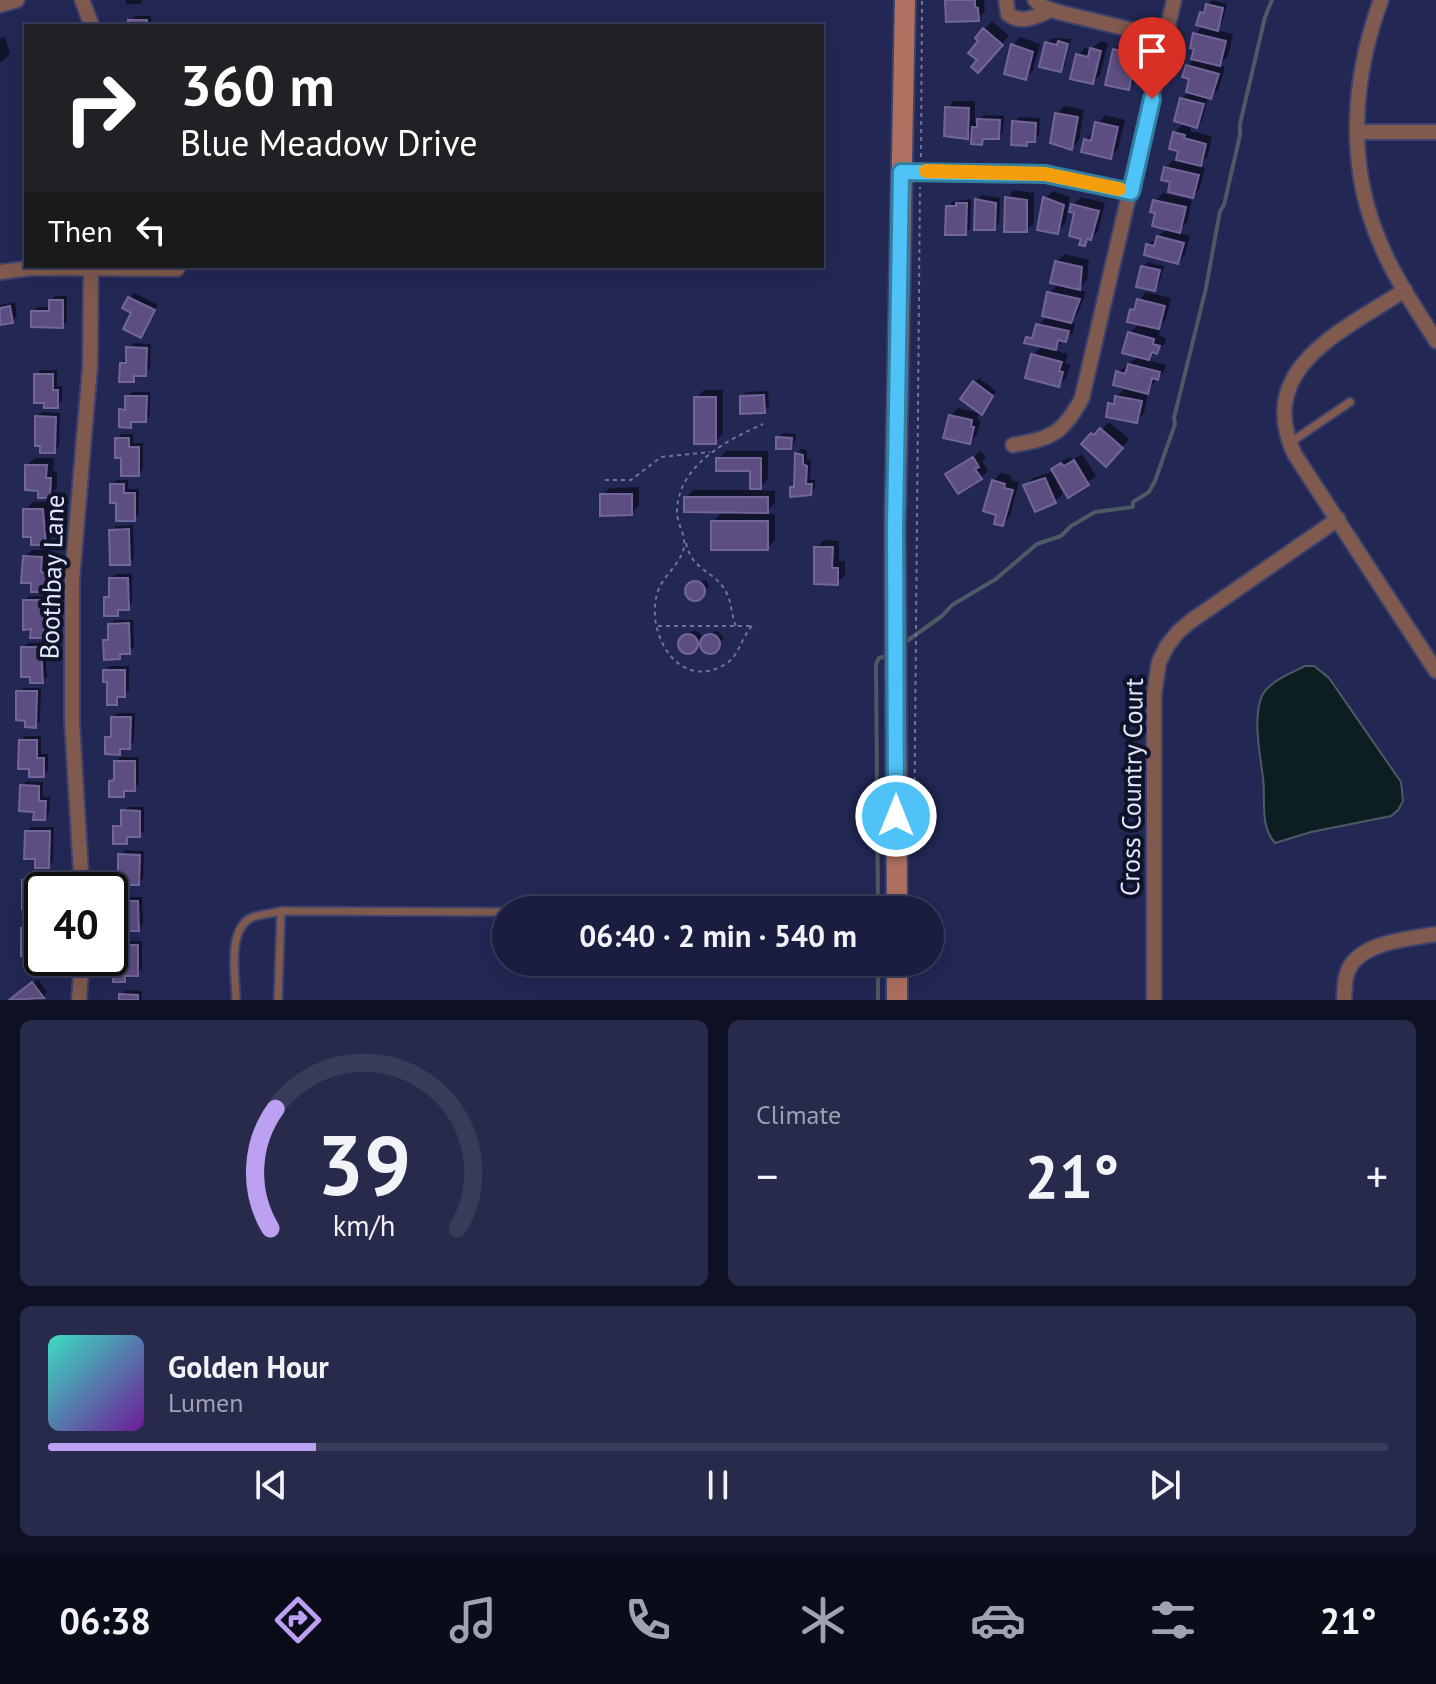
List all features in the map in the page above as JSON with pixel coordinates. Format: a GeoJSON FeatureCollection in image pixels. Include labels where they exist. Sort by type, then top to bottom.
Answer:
{"type":"FeatureCollection","features":[{"type":"Feature","properties":{"kind":"street"},"geometry":{"type":"LineString","coordinates":[[0,5],[17,0]]}},
{"type":"Feature","properties":{"kind":"street"},"geometry":{"type":"LineString","coordinates":[[82,0],[91,24]]}},
{"type":"Feature","properties":{"kind":"street"},"geometry":{"type":"LineString","coordinates":[[897,896],[895,526],[910,172],[905,0]]}},
{"type":"Feature","properties":{"kind":"street"},"geometry":{"type":"LineString","coordinates":[[1006,0],[1008,14],[1014,18],[1024,20],[1051,10]]}},
{"type":"Feature","properties":{"kind":"street"},"geometry":{"type":"LineString","coordinates":[[1035,0],[1051,10],[1165,38]]}},
{"type":"Feature","properties":{"kind":"street"},"geometry":{"type":"LineString","coordinates":[[1013,445],[1056,434],[1075,412],[1082,398],[1174,0]]}},
{"type":"Feature","properties":{"kind":"street"},"geometry":{"type":"LineString","coordinates":[[1381,0],[1362,63],[1357,97],[1358,157],[1368,210],[1381,246],[1436,341]]}},
{"type":"Feature","properties":{"kind":"street"},"geometry":{"type":"LineString","coordinates":[[1357,132],[1436,132]]}},
{"type":"Feature","properties":{"kind":"street"},"geometry":{"type":"LineString","coordinates":[[910,172],[1045,174],[1131,192]]}},
{"type":"Feature","properties":{"kind":"street"},"geometry":{"type":"LineString","coordinates":[[0,272],[33,268]]}},
{"type":"Feature","properties":{"kind":"street","name":"Boothbay Lane"},"geometry":{"type":"LineString","coordinates":[[81,872],[72,721],[72,580],[90,367],[91,268]]}},
{"type":"Feature","properties":{"kind":"street"},"geometry":{"type":"LineString","coordinates":[[134,268],[177,269]]}},
{"type":"Feature","properties":{"kind":"street"},"geometry":{"type":"LineString","coordinates":[[1405,290],[1302,362],[1293,376],[1283,404],[1283,418],[1289,443],[1436,671]]}},
{"type":"Feature","properties":{"kind":"street","name":"Cross Country Court"},"geometry":{"type":"LineString","coordinates":[[1154,1000],[1154,695],[1159,662],[1167,646],[1191,621],[1338,519]]}},
{"type":"Feature","properties":{"kind":"street"},"geometry":{"type":"LineString","coordinates":[[1344,1000],[1347,972],[1357,959],[1388,943],[1436,934]]}},
{"type":"Feature","properties":{"kind":"street"},"geometry":{"type":"LineString","coordinates":[[79,1000],[81,976]]}},
{"type":"Feature","properties":{"kind":"street"},"geometry":{"type":"LineString","coordinates":[[897,976],[897,1000]]}},
{"type":"Feature","properties":{"kind":"lane"},"geometry":{"type":"LineString","coordinates":[[1289,443],[1350,402]]}},
{"type":"Feature","properties":{"kind":"lane"},"geometry":{"type":"LineString","coordinates":[[278,1000],[281,911]]}},
{"type":"Feature","properties":{"kind":"lane"},"geometry":{"type":"LineString","coordinates":[[236,1000],[236,943],[240,930],[249,919],[281,911],[492,912]]}},
{"type":"Feature","properties":{"kind":"path"},"geometry":{"type":"LineString","coordinates":[[914,865],[910,172],[922,0]]}},
{"type":"Feature","properties":{"kind":"path"},"geometry":{"type":"LineString","coordinates":[[736,626],[727,594],[693,561],[678,519],[679,501],[697,464],[711,451],[763,424]]}},
{"type":"Feature","properties":{"kind":"path"},"geometry":{"type":"LineString","coordinates":[[605,480],[631,480],[661,457],[711,451]]}},
{"type":"Feature","properties":{"kind":"path"},"geometry":{"type":"LineString","coordinates":[[658,626],[752,626],[734,657],[714,670],[696,671],[678,665],[671,658],[660,638],[658,626],[657,593],[666,576],[680,561],[686,542]]}},
{"type":"Feature","properties":{"kind":"shaded area"},"geometry":{"type":"Polygon","coordinates":[[[1305,666],[1314,666],[1329,678],[1401,782],[1403,801],[1391,816],[1311,832],[1275,843],[1265,820],[1258,738],[1259,707],[1268,687],[1305,666]]]}},
{"type":"Feature","properties":{"kind":"building"},"geometry":{"type":"Polygon","coordinates":[[[945,0],[975,0],[979,21],[946,22],[945,0]]]}},
{"type":"Feature","properties":{"kind":"building"},"geometry":{"type":"Polygon","coordinates":[[[1206,4],[1223,8],[1218,31],[1196,25],[1206,4]]]}},
{"type":"Feature","properties":{"kind":"building"},"geometry":{"type":"Polygon","coordinates":[[[128,20],[147,20],[147,24],[128,24],[128,20]]]}},
{"type":"Feature","properties":{"kind":"building"},"geometry":{"type":"Polygon","coordinates":[[[983,28],[1003,45],[978,73],[971,67],[977,60],[968,53],[978,41],[975,38],[983,28]]]}},
{"type":"Feature","properties":{"kind":"building"},"geometry":{"type":"Polygon","coordinates":[[[1193,33],[1226,41],[1220,66],[1191,59],[1193,33]]]}},
{"type":"Feature","properties":{"kind":"building"},"geometry":{"type":"Polygon","coordinates":[[[1058,41],[1068,44],[1061,72],[1039,67],[1045,42],[1057,45],[1058,41]]]}},
{"type":"Feature","properties":{"kind":"building"},"geometry":{"type":"Polygon","coordinates":[[[1011,44],[1033,52],[1026,80],[1004,74],[1011,44]]]}},
{"type":"Feature","properties":{"kind":"building"},"geometry":{"type":"Polygon","coordinates":[[[1090,48],[1101,51],[1093,84],[1070,79],[1076,54],[1088,57],[1090,48]]]}},
{"type":"Feature","properties":{"kind":"building"},"geometry":{"type":"Polygon","coordinates":[[[1113,49],[1126,52],[1125,56],[1135,59],[1129,90],[1105,85],[1113,49]]]}},
{"type":"Feature","properties":{"kind":"building"},"geometry":{"type":"Polygon","coordinates":[[[1186,65],[1219,74],[1211,99],[1186,92],[1189,79],[1182,77],[1186,65]]]}},
{"type":"Feature","properties":{"kind":"building"},"geometry":{"type":"Polygon","coordinates":[[[1180,98],[1204,104],[1197,128],[1174,121],[1180,98]]]}},
{"type":"Feature","properties":{"kind":"building"},"geometry":{"type":"Polygon","coordinates":[[[945,107],[969,108],[968,139],[944,136],[945,107]]]}},
{"type":"Feature","properties":{"kind":"building"},"geometry":{"type":"Polygon","coordinates":[[[1055,113],[1078,117],[1072,150],[1050,143],[1055,113]]]}},
{"type":"Feature","properties":{"kind":"building"},"geometry":{"type":"Polygon","coordinates":[[[977,119],[1000,120],[999,139],[983,139],[982,145],[971,144],[972,127],[977,127],[977,119]]]}},
{"type":"Feature","properties":{"kind":"building"},"geometry":{"type":"Polygon","coordinates":[[[1012,121],[1036,123],[1035,142],[1027,142],[1027,146],[1011,145],[1012,121]]]}},
{"type":"Feature","properties":{"kind":"building"},"geometry":{"type":"Polygon","coordinates":[[[1095,122],[1118,127],[1111,159],[1081,152],[1084,139],[1091,141],[1095,122]]]}},
{"type":"Feature","properties":{"kind":"building"},"geometry":{"type":"Polygon","coordinates":[[[1173,132],[1206,144],[1201,166],[1176,160],[1178,151],[1169,149],[1173,132]]]}},
{"type":"Feature","properties":{"kind":"building"},"geometry":{"type":"Polygon","coordinates":[[[1164,167],[1199,175],[1193,198],[1168,192],[1170,182],[1161,180],[1164,167]]]}},
{"type":"Feature","properties":{"kind":"building"},"geometry":{"type":"Polygon","coordinates":[[[1005,197],[1027,200],[1027,232],[1004,232],[1005,197]]]}},
{"type":"Feature","properties":{"kind":"building"},"geometry":{"type":"Polygon","coordinates":[[[1043,197],[1064,205],[1058,234],[1037,230],[1043,197]]]}},
{"type":"Feature","properties":{"kind":"building"},"geometry":{"type":"Polygon","coordinates":[[[975,199],[996,203],[995,230],[974,230],[975,199]]]}},
{"type":"Feature","properties":{"kind":"building"},"geometry":{"type":"Polygon","coordinates":[[[1153,200],[1186,207],[1180,233],[1152,226],[1155,213],[1150,212],[1153,200]]]}},
{"type":"Feature","properties":{"kind":"building"},"geometry":{"type":"Polygon","coordinates":[[[956,203],[967,203],[966,235],[945,235],[946,206],[956,206],[956,203]]]}},
{"type":"Feature","properties":{"kind":"building"},"geometry":{"type":"Polygon","coordinates":[[[1071,204],[1099,211],[1091,240],[1087,239],[1085,246],[1079,245],[1081,239],[1069,236],[1074,213],[1069,212],[1071,204]]]}},
{"type":"Feature","properties":{"kind":"building"},"geometry":{"type":"Polygon","coordinates":[[[1157,236],[1184,243],[1178,264],[1144,255],[1146,244],[1154,246],[1157,236]]]}},
{"type":"Feature","properties":{"kind":"building"},"geometry":{"type":"Polygon","coordinates":[[[1055,261],[1082,267],[1080,290],[1050,283],[1055,261]]]}},
{"type":"Feature","properties":{"kind":"building"},"geometry":{"type":"Polygon","coordinates":[[[1141,266],[1160,270],[1155,291],[1136,287],[1141,266]]]}},
{"type":"Feature","properties":{"kind":"building"},"geometry":{"type":"Polygon","coordinates":[[[1047,292],[1080,299],[1071,323],[1042,316],[1047,292]]]}},
{"type":"Feature","properties":{"kind":"building"},"geometry":{"type":"Polygon","coordinates":[[[128,297],[155,310],[141,338],[123,329],[131,313],[122,308],[128,297]]]}},
{"type":"Feature","properties":{"kind":"building"},"geometry":{"type":"Polygon","coordinates":[[[1137,299],[1165,306],[1159,329],[1127,322],[1130,309],[1134,310],[1137,299]]]}},
{"type":"Feature","properties":{"kind":"building"},"geometry":{"type":"Polygon","coordinates":[[[49,300],[63,300],[63,328],[31,327],[31,311],[49,311],[49,300]]]}},
{"type":"Feature","properties":{"kind":"building"},"geometry":{"type":"Polygon","coordinates":[[[10,306],[13,323],[0,325],[0,308],[10,306]]]}},
{"type":"Feature","properties":{"kind":"building"},"geometry":{"type":"Polygon","coordinates":[[[1036,324],[1069,331],[1066,342],[1058,340],[1056,350],[1024,343],[1026,337],[1032,338],[1036,324]]]}},
{"type":"Feature","properties":{"kind":"building"},"geometry":{"type":"Polygon","coordinates":[[[1128,332],[1154,339],[1153,344],[1160,346],[1157,354],[1152,352],[1149,360],[1122,353],[1128,332]]]}},
{"type":"Feature","properties":{"kind":"building"},"geometry":{"type":"Polygon","coordinates":[[[126,347],[147,348],[146,376],[134,376],[134,382],[119,382],[120,363],[126,363],[126,347]]]}},
{"type":"Feature","properties":{"kind":"building"},"geometry":{"type":"Polygon","coordinates":[[[1031,354],[1062,362],[1059,387],[1025,378],[1031,354]]]}},
{"type":"Feature","properties":{"kind":"building"},"geometry":{"type":"Polygon","coordinates":[[[1128,364],[1160,372],[1158,380],[1152,378],[1148,394],[1113,385],[1116,371],[1125,374],[1128,364]]]}},
{"type":"Feature","properties":{"kind":"building"},"geometry":{"type":"Polygon","coordinates":[[[34,374],[53,374],[53,390],[58,390],[58,408],[44,408],[44,403],[34,403],[34,374]]]}},
{"type":"Feature","properties":{"kind":"building"},"geometry":{"type":"Polygon","coordinates":[[[973,381],[993,396],[982,415],[960,399],[973,381]]]}},
{"type":"Feature","properties":{"kind":"building"},"geometry":{"type":"Polygon","coordinates":[[[764,395],[765,413],[740,414],[740,396],[764,395]]]}},
{"type":"Feature","properties":{"kind":"building"},"geometry":{"type":"Polygon","coordinates":[[[125,396],[147,396],[146,422],[131,422],[131,428],[119,427],[119,409],[125,410],[125,396]]]}},
{"type":"Feature","properties":{"kind":"building"},"geometry":{"type":"Polygon","coordinates":[[[1115,396],[1142,401],[1137,423],[1106,417],[1108,403],[1114,404],[1115,396]]]}},
{"type":"Feature","properties":{"kind":"building"},"geometry":{"type":"Polygon","coordinates":[[[694,397],[716,397],[716,444],[694,444],[694,397]]]}},
{"type":"Feature","properties":{"kind":"building"},"geometry":{"type":"Polygon","coordinates":[[[949,415],[972,420],[971,427],[974,427],[970,444],[943,438],[949,415]]]}},
{"type":"Feature","properties":{"kind":"building"},"geometry":{"type":"Polygon","coordinates":[[[35,416],[56,417],[55,453],[40,453],[40,446],[35,446],[35,416]]]}},
{"type":"Feature","properties":{"kind":"building"},"geometry":{"type":"Polygon","coordinates":[[[1100,428],[1123,448],[1106,467],[1081,444],[1100,428]]]}},
{"type":"Feature","properties":{"kind":"building"},"geometry":{"type":"Polygon","coordinates":[[[776,437],[792,438],[791,449],[776,449],[776,437]]]}},
{"type":"Feature","properties":{"kind":"building"},"geometry":{"type":"Polygon","coordinates":[[[115,438],[129,438],[129,447],[139,447],[139,476],[121,476],[121,458],[115,458],[115,438]]]}},
{"type":"Feature","properties":{"kind":"building"},"geometry":{"type":"Polygon","coordinates":[[[795,453],[803,455],[803,464],[807,466],[806,484],[812,484],[811,495],[790,497],[790,487],[794,487],[795,453]]]}},
{"type":"Feature","properties":{"kind":"building"},"geometry":{"type":"Polygon","coordinates":[[[973,457],[979,467],[975,469],[982,479],[958,494],[945,474],[973,457]]]}},
{"type":"Feature","properties":{"kind":"building"},"geometry":{"type":"Polygon","coordinates":[[[716,458],[761,458],[761,489],[750,489],[750,471],[716,471],[716,458]]]}},
{"type":"Feature","properties":{"kind":"building"},"geometry":{"type":"Polygon","coordinates":[[[1074,460],[1089,485],[1068,498],[1051,469],[1074,460]]]}},
{"type":"Feature","properties":{"kind":"building"},"geometry":{"type":"Polygon","coordinates":[[[25,465],[47,465],[46,478],[51,478],[50,498],[38,498],[38,491],[25,490],[25,465]]]}},
{"type":"Feature","properties":{"kind":"building"},"geometry":{"type":"Polygon","coordinates":[[[1045,478],[1056,503],[1035,512],[1023,485],[1045,478]]]}},
{"type":"Feature","properties":{"kind":"building"},"geometry":{"type":"Polygon","coordinates":[[[992,480],[1013,490],[1003,526],[994,524],[996,515],[983,511],[992,480]]]}},
{"type":"Feature","properties":{"kind":"building"},"geometry":{"type":"Polygon","coordinates":[[[110,484],[124,484],[124,493],[135,493],[135,521],[116,521],[116,503],[110,503],[110,484]]]}},
{"type":"Feature","properties":{"kind":"building"},"geometry":{"type":"Polygon","coordinates":[[[600,494],[632,494],[632,515],[600,516],[600,494]]]}},
{"type":"Feature","properties":{"kind":"building"},"geometry":{"type":"Polygon","coordinates":[[[684,497],[768,497],[768,513],[684,512],[684,497]]]}},
{"type":"Feature","properties":{"kind":"building"},"geometry":{"type":"Polygon","coordinates":[[[23,509],[43,509],[46,545],[31,545],[31,537],[23,537],[23,509]]]}},
{"type":"Feature","properties":{"kind":"building"},"geometry":{"type":"Polygon","coordinates":[[[711,521],[768,521],[768,550],[711,550],[711,521]]]}},
{"type":"Feature","properties":{"kind":"building"},"geometry":{"type":"Polygon","coordinates":[[[129,529],[130,565],[110,565],[109,530],[129,529]]]}},
{"type":"Feature","properties":{"kind":"building"},"geometry":{"type":"Polygon","coordinates":[[[814,547],[833,547],[832,568],[838,568],[838,585],[814,584],[814,547]]]}},
{"type":"Feature","properties":{"kind":"building"},"geometry":{"type":"Polygon","coordinates":[[[23,556],[42,557],[41,572],[46,573],[45,592],[31,592],[31,583],[21,583],[23,556]]]}},
{"type":"Feature","properties":{"kind":"building"},"geometry":{"type":"Polygon","coordinates":[[[109,578],[128,578],[129,610],[118,610],[118,616],[104,616],[104,597],[109,597],[109,578]]]}},
{"type":"Feature","properties":{"kind":"building"},"geometry":{"type":"Polygon","coordinates":[[[695,581],[702,584],[705,591],[702,598],[695,601],[688,598],[685,591],[688,584],[695,581]]]}},
{"type":"Feature","properties":{"kind":"building"},"geometry":{"type":"Polygon","coordinates":[[[23,600],[41,600],[45,638],[30,638],[31,629],[23,630],[23,600]]]}},
{"type":"Feature","properties":{"kind":"building"},"geometry":{"type":"Polygon","coordinates":[[[129,623],[130,654],[120,654],[120,659],[104,660],[103,640],[108,640],[108,624],[129,623]]]}},
{"type":"Feature","properties":{"kind":"building"},"geometry":{"type":"Polygon","coordinates":[[[688,634],[695,637],[698,644],[695,651],[688,654],[681,651],[678,644],[681,637],[688,634]]]}},
{"type":"Feature","properties":{"kind":"building"},"geometry":{"type":"Polygon","coordinates":[[[710,634],[717,637],[720,644],[717,651],[710,654],[703,651],[700,644],[703,637],[710,634]]]}},
{"type":"Feature","properties":{"kind":"building"},"geometry":{"type":"Polygon","coordinates":[[[21,647],[41,647],[43,683],[30,683],[30,677],[21,677],[21,647]]]}},
{"type":"Feature","properties":{"kind":"building"},"geometry":{"type":"Polygon","coordinates":[[[103,670],[125,670],[125,697],[117,697],[117,705],[107,705],[107,682],[103,682],[103,670]]]}},
{"type":"Feature","properties":{"kind":"building"},"geometry":{"type":"Polygon","coordinates":[[[16,691],[37,691],[36,728],[25,727],[25,721],[16,720],[16,691]]]}},
{"type":"Feature","properties":{"kind":"building"},"geometry":{"type":"Polygon","coordinates":[[[111,717],[131,717],[130,749],[120,749],[120,755],[105,754],[105,737],[111,737],[111,717]]]}},
{"type":"Feature","properties":{"kind":"building"},"geometry":{"type":"Polygon","coordinates":[[[19,740],[37,740],[37,758],[44,758],[44,777],[29,777],[29,769],[18,769],[19,740]]]}},
{"type":"Feature","properties":{"kind":"building"},"geometry":{"type":"Polygon","coordinates":[[[114,761],[135,761],[135,791],[124,791],[124,797],[109,797],[109,781],[114,780],[114,761]]]}},
{"type":"Feature","properties":{"kind":"building"},"geometry":{"type":"Polygon","coordinates":[[[20,785],[39,786],[39,801],[46,801],[45,820],[33,820],[34,812],[19,811],[20,785]]]}},
{"type":"Feature","properties":{"kind":"building"},"geometry":{"type":"Polygon","coordinates":[[[121,810],[140,811],[140,837],[127,837],[127,844],[113,844],[113,826],[121,826],[121,810]]]}},
{"type":"Feature","properties":{"kind":"building"},"geometry":{"type":"Polygon","coordinates":[[[25,831],[50,831],[49,868],[35,868],[35,859],[24,859],[25,831]]]}},
{"type":"Feature","properties":{"kind":"building"},"geometry":{"type":"Polygon","coordinates":[[[118,854],[140,855],[139,885],[128,885],[128,872],[118,872],[118,854]]]}},
{"type":"Feature","properties":{"kind":"building"},"geometry":{"type":"Polygon","coordinates":[[[22,880],[24,880],[24,909],[22,880]]]}},
{"type":"Feature","properties":{"kind":"building"},"geometry":{"type":"Polygon","coordinates":[[[128,901],[138,901],[139,931],[128,931],[128,901]]]}},
{"type":"Feature","properties":{"kind":"building"},"geometry":{"type":"Polygon","coordinates":[[[21,928],[24,928],[24,956],[21,956],[21,928]]]}},
{"type":"Feature","properties":{"kind":"building"},"geometry":{"type":"Polygon","coordinates":[[[128,945],[138,945],[138,976],[128,976],[128,945]]]}},
{"type":"Feature","properties":{"kind":"building"},"geometry":{"type":"Polygon","coordinates":[[[113,976],[125,976],[125,982],[113,982],[113,976]]]}},
{"type":"Feature","properties":{"kind":"building"},"geometry":{"type":"Polygon","coordinates":[[[32,982],[44,998],[9,1000],[32,982]]]}},
{"type":"Feature","properties":{"kind":"building"},"geometry":{"type":"Polygon","coordinates":[[[119,994],[138,995],[138,1000],[119,1000],[119,994]]]}},
{"type":"Feature","properties":{"kind":"waterway"},"geometry":{"type":"LineString","coordinates":[[904,643],[942,616],[952,605],[996,579],[1037,544],[1061,536],[1071,526],[1095,512],[1133,507],[1133,502],[1149,492],[1175,424],[1220,211],[1224,205],[1265,17],[1272,0]]}},
{"type":"Feature","properties":{"kind":"waterway"},"geometry":{"type":"LineString","coordinates":[[878,896],[876,664],[879,658],[887,656]]}},
{"type":"Feature","properties":{"kind":"waterway"},"geometry":{"type":"LineString","coordinates":[[878,976],[878,1000]]}},
{"type":"Feature","properties":{"kind":"slow traffic"},"geometry":{"type":"LineString","coordinates":[[926,171],[1045,174],[1119,189]]}},
{"type":"Feature","properties":{"kind":"route"},"geometry":{"type":"LineString","coordinates":[[896,816],[895,526],[901,172],[1045,174],[1131,192],[1152,99]]}}]}
